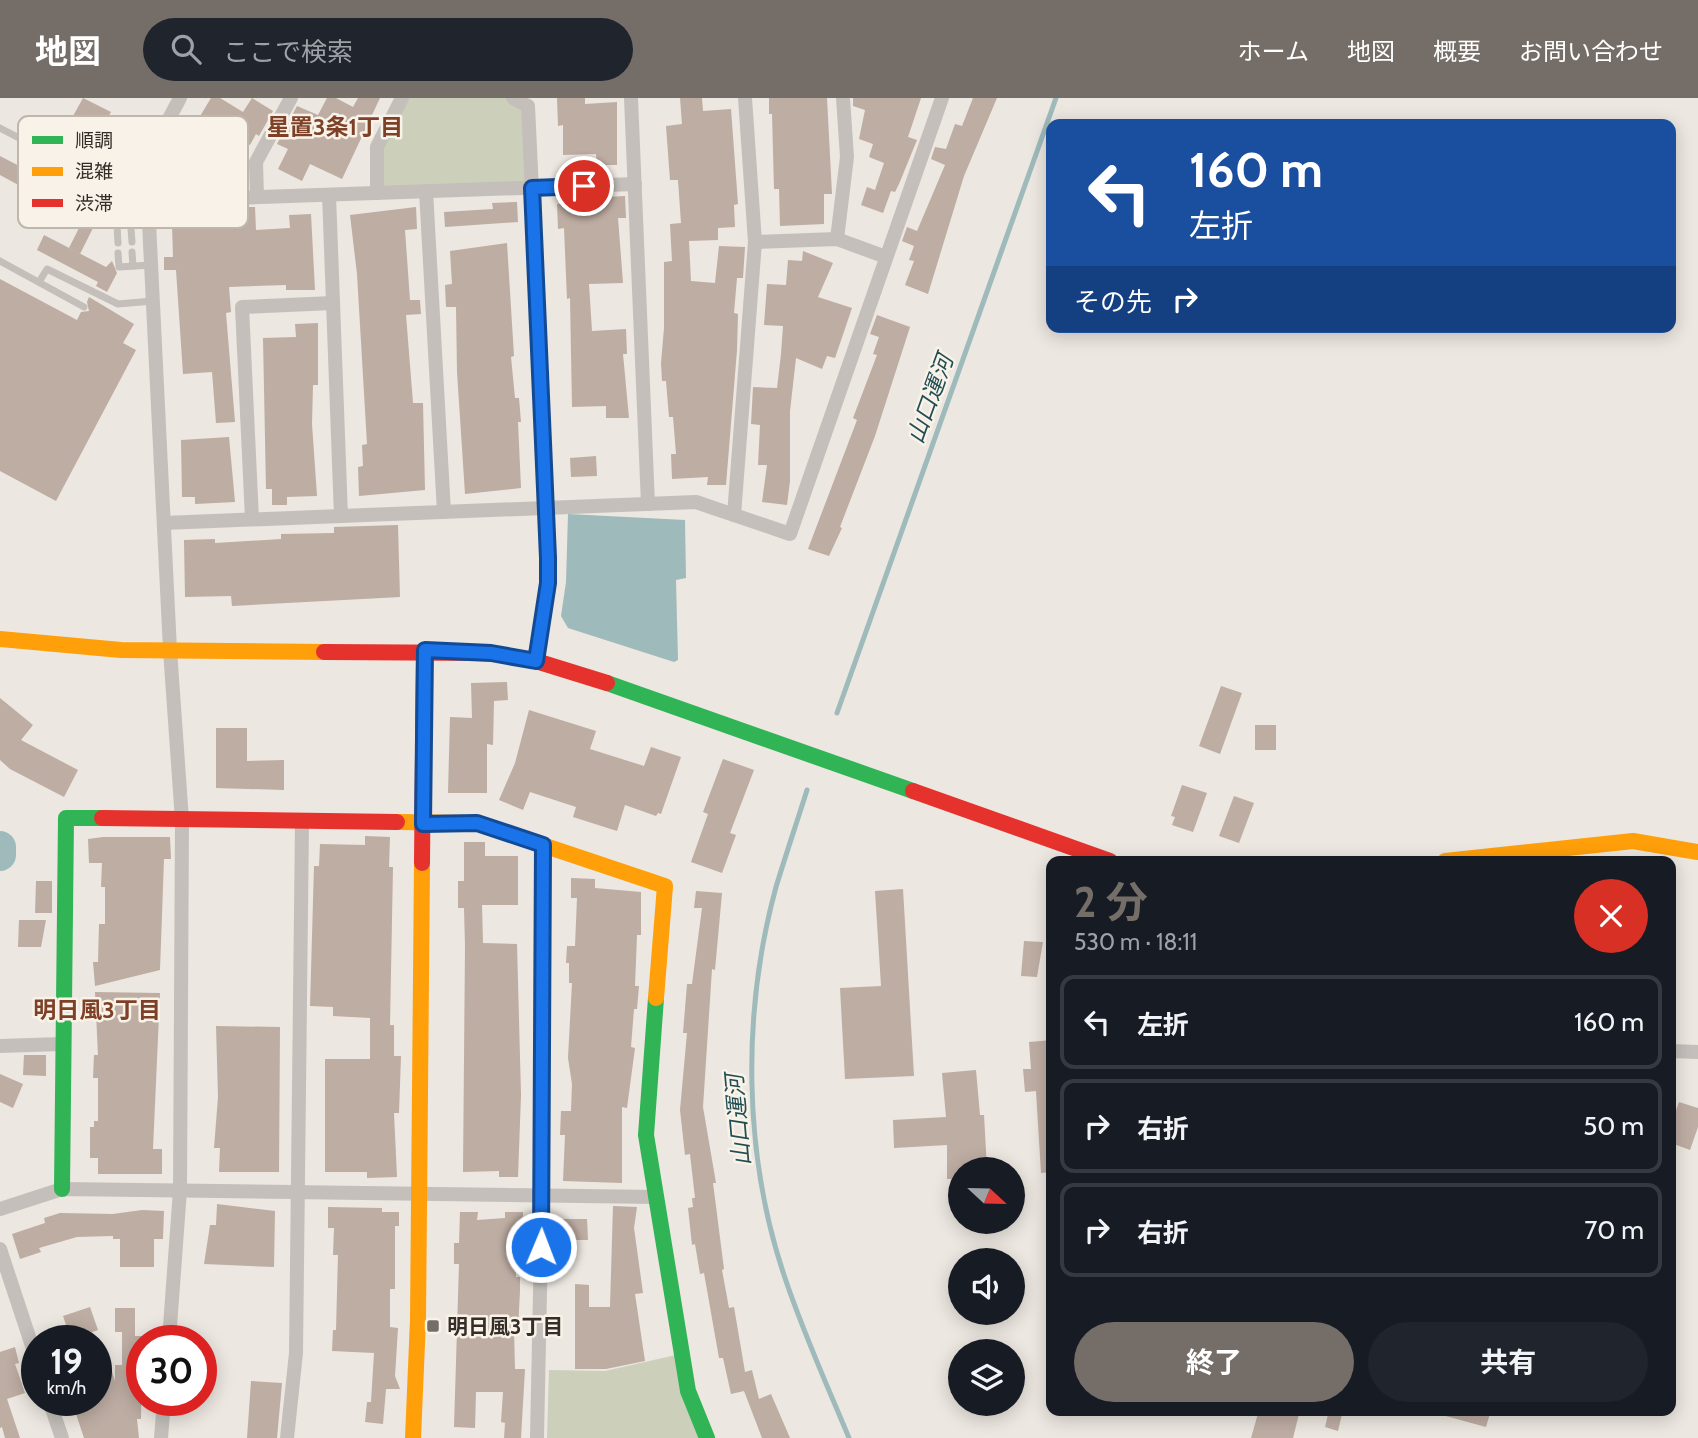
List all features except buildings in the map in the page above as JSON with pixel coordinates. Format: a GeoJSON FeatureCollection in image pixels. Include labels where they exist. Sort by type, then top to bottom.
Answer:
{"type":"FeatureCollection","features":[{"type":"Feature","properties":{"kind":"street"},"geometry":{"type":"LineString","coordinates":[[170,116],[180,98]]}},
{"type":"Feature","properties":{"kind":"street"},"geometry":{"type":"LineString","coordinates":[[257,197],[256,162],[290,98]]}},
{"type":"Feature","properties":{"kind":"street"},"geometry":{"type":"LineString","coordinates":[[377,193],[377,147],[402,98]]}},
{"type":"Feature","properties":{"kind":"street"},"geometry":{"type":"LineString","coordinates":[[513,98],[528,106],[547,508],[548,583],[536,661]]}},
{"type":"Feature","properties":{"kind":"street"},"geometry":{"type":"LineString","coordinates":[[631,98],[648,504]]}},
{"type":"Feature","properties":{"kind":"street"},"geometry":{"type":"LineString","coordinates":[[734,515],[755,242],[745,98]]}},
{"type":"Feature","properties":{"kind":"street"},"geometry":{"type":"LineString","coordinates":[[837,239],[847,157],[843,98]]}},
{"type":"Feature","properties":{"kind":"street"},"geometry":{"type":"LineString","coordinates":[[164,523],[696,502],[790,534],[942,98]]}},
{"type":"Feature","properties":{"kind":"street"},"geometry":{"type":"LineString","coordinates":[[248,197],[635,184]]}},
{"type":"Feature","properties":{"kind":"street"},"geometry":{"type":"LineString","coordinates":[[426,191],[444,512]]}},
{"type":"Feature","properties":{"kind":"street"},"geometry":{"type":"LineString","coordinates":[[329,195],[341,516]]}},
{"type":"Feature","properties":{"kind":"street"},"geometry":{"type":"LineString","coordinates":[[150,228],[170,650],[183,820],[180,1193],[170,1325]]}},
{"type":"Feature","properties":{"kind":"street"},"geometry":{"type":"LineString","coordinates":[[755,242],[837,239],[886,257]]}},
{"type":"Feature","properties":{"kind":"street"},"geometry":{"type":"LineString","coordinates":[[252,519],[242,307],[333,303]]}},
{"type":"Feature","properties":{"kind":"street"},"geometry":{"type":"LineString","coordinates":[[0,639],[50,646],[170,650],[425,650],[491,653],[536,661],[625,689],[1096,856]]}},
{"type":"Feature","properties":{"kind":"street"},"geometry":{"type":"LineString","coordinates":[[413,1438],[419,1194],[425,650]]}},
{"type":"Feature","properties":{"kind":"street"},"geometry":{"type":"LineString","coordinates":[[62,1189],[66,818],[477,823],[665,886],[646,1136],[688,1391],[707,1438]]}},
{"type":"Feature","properties":{"kind":"street"},"geometry":{"type":"LineString","coordinates":[[287,1438],[296,1353],[302,822]]}},
{"type":"Feature","properties":{"kind":"street"},"geometry":{"type":"LineString","coordinates":[[1492,856],[1633,841],[1698,852]]}},
{"type":"Feature","properties":{"kind":"street"},"geometry":{"type":"LineString","coordinates":[[537,1438],[542,1195],[543,845]]}},
{"type":"Feature","properties":{"kind":"street"},"geometry":{"type":"LineString","coordinates":[[0,1046],[62,1044]]}},
{"type":"Feature","properties":{"kind":"street"},"geometry":{"type":"LineString","coordinates":[[1676,1051],[1698,1052]]}},
{"type":"Feature","properties":{"kind":"street"},"geometry":{"type":"LineString","coordinates":[[0,1209],[62,1189],[180,1193],[656,1197]]}},
{"type":"Feature","properties":{"kind":"street"},"geometry":{"type":"LineString","coordinates":[[0,1249],[25,1325]]}},
{"type":"Feature","properties":{"kind":"street"},"geometry":{"type":"LineString","coordinates":[[54,1416],[62,1438]]}},
{"type":"Feature","properties":{"kind":"street"},"geometry":{"type":"LineString","coordinates":[[161,1438],[163,1416]]}},
{"type":"Feature","properties":{"kind":"lane"},"geometry":{"type":"LineString","coordinates":[[0,128],[18,137]]}},
{"type":"Feature","properties":{"kind":"lane"},"geometry":{"type":"LineString","coordinates":[[117,228],[118,243]]}},
{"type":"Feature","properties":{"kind":"lane"},"geometry":{"type":"LineString","coordinates":[[131,228],[132,242]]}},
{"type":"Feature","properties":{"kind":"lane"},"geometry":{"type":"LineString","coordinates":[[132,252],[133,266]]}},
{"type":"Feature","properties":{"kind":"lane"},"geometry":{"type":"LineString","coordinates":[[118,253],[118,267],[152,265]]}},
{"type":"Feature","properties":{"kind":"lane"},"geometry":{"type":"LineString","coordinates":[[0,261],[84,307]]}},
{"type":"Feature","properties":{"kind":"lane"},"geometry":{"type":"LineString","coordinates":[[39,282],[47,269],[118,304],[153,301]]}},
{"type":"Feature","properties":{"kind":"green space"},"geometry":{"type":"Polygon","coordinates":[[[402,98],[513,98],[528,106],[532,188],[377,193],[377,147],[402,98]]]}},
{"type":"Feature","properties":{"kind":"green space"},"geometry":{"type":"Polygon","coordinates":[[[676,1355],[702,1438],[547,1438],[549,1370],[605,1371],[676,1355]]]}},
{"type":"Feature","properties":{"kind":"water"},"geometry":{"type":"Polygon","coordinates":[[[568,514],[685,520],[686,578],[676,580],[678,660],[674,662],[568,628],[561,616],[566,582],[568,514]]]}},
{"type":"Feature","properties":{"kind":"waterway","name":"山口運河"},"geometry":{"type":"LineString","coordinates":[[1049,119],[1056,98]]}},
{"type":"Feature","properties":{"kind":"waterway","name":"山口運河"},"geometry":{"type":"LineString","coordinates":[[837,713],[1046,126]]}},
{"type":"Feature","properties":{"kind":"waterway","name":"山口運河"},"geometry":{"type":"LineString","coordinates":[[807,790],[776,887],[757,983],[753,1032],[754,1131],[770,1228],[784,1275],[849,1438]]}},
{"type":"Feature","properties":{"kind":"waterway"},"geometry":{"type":"LineString","coordinates":[[0,847],[0,855]]}},
{"type":"Feature","properties":{"kind":"traffic: fast"},"geometry":{"type":"LineString","coordinates":[[607,683],[913,791]]}},
{"type":"Feature","properties":{"kind":"traffic: fast"},"geometry":{"type":"LineString","coordinates":[[62,1189],[66,818],[102,818]]}},
{"type":"Feature","properties":{"kind":"traffic: fast"},"geometry":{"type":"LineString","coordinates":[[656,998],[646,1135],[688,1391],[707,1438]]}},
{"type":"Feature","properties":{"kind":"traffic: slow"},"geometry":{"type":"LineString","coordinates":[[0,639],[121,650],[324,652]]}},
{"type":"Feature","properties":{"kind":"traffic: slow"},"geometry":{"type":"LineString","coordinates":[[397,822],[477,823],[665,886],[656,998]]}},
{"type":"Feature","properties":{"kind":"traffic: slow"},"geometry":{"type":"LineString","coordinates":[[1492,856],[1633,841],[1698,852]]}},
{"type":"Feature","properties":{"kind":"traffic: slow"},"geometry":{"type":"LineString","coordinates":[[413,1438],[418,1320],[422,863]]}},
{"type":"Feature","properties":{"kind":"traffic: jam"},"geometry":{"type":"LineString","coordinates":[[422,863],[424,650]]}},
{"type":"Feature","properties":{"kind":"traffic: jam"},"geometry":{"type":"LineString","coordinates":[[324,652],[491,653],[536,661],[607,683]]}},
{"type":"Feature","properties":{"kind":"traffic: jam"},"geometry":{"type":"LineString","coordinates":[[913,791],[1096,856]]}},
{"type":"Feature","properties":{"kind":"traffic: jam"},"geometry":{"type":"LineString","coordinates":[[102,818],[397,822]]}},
{"type":"Feature","properties":{"kind":"place","name":"明日風3丁目"},"geometry":{"type":"Point","coordinates":[433,1326]}},
{"type":"Feature","properties":{"kind":"district","name":"星置3条1丁目"},"geometry":{"type":"Point","coordinates":[335,127]}},
{"type":"Feature","properties":{"kind":"district","name":"明日風3丁目"},"geometry":{"type":"Point","coordinates":[97,1010]}},
{"type":"Feature","properties":{"kind":"route"},"geometry":{"type":"LineString","coordinates":[[541,1247],[543,845],[477,823],[423,824],[425,650],[491,653],[536,661],[548,583],[548,558],[532,188],[584,186]]}}]}
